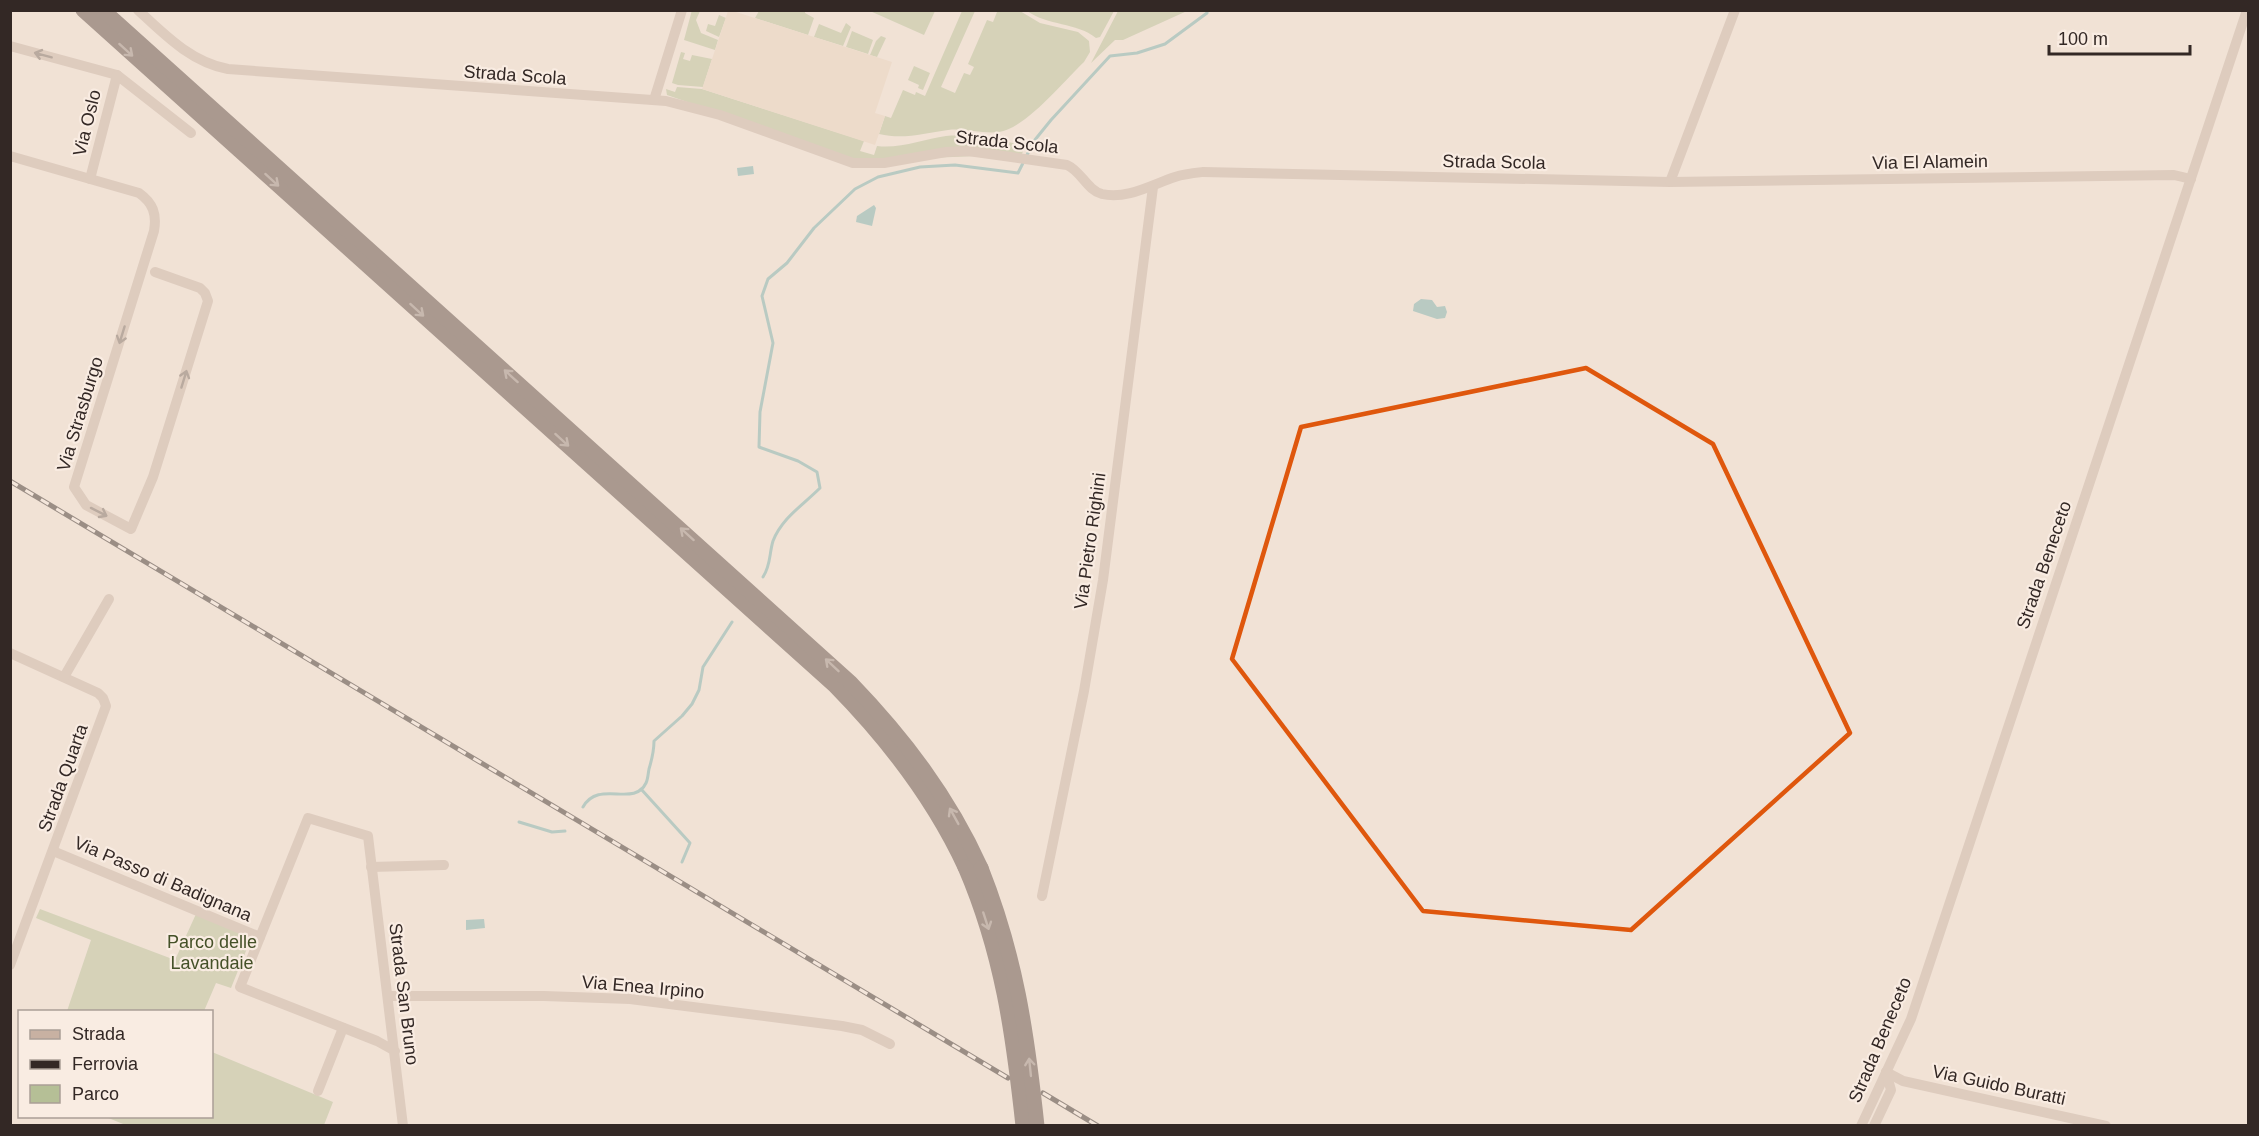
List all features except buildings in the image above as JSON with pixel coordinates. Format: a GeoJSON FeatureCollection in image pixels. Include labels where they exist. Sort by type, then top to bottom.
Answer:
{"type":"FeatureCollection","features":[{"type":"Feature","properties":{"kind":"highway"},"geometry":{"type":"LineString","coordinates":[[83,10],[835,686],[876,730],[913,776],[943,822],[965,867],[989,928],[1002,976],[1011,1024],[1023,1125]]}},
{"type":"Feature","properties":{"kind":"highway"},"geometry":{"type":"LineString","coordinates":[[104,10],[850,682],[892,727],[950,807],[981,868],[1002,924],[1017,981],[1027,1039],[1037,1125]]}},
{"type":"Feature","properties":{"kind":"street","name":"Strada Scola"},"geometry":{"type":"LineString","coordinates":[[138,10],[192,56],[207,64],[228,69],[654,100],[686,105],[720,115],[853,163],[884,164],[954,152],[975,152],[1067,165],[1077,169],[1092,188],[1102,194],[1153,187],[1174,177],[1203,172],[1670,182]]}},
{"type":"Feature","properties":{"kind":"street"},"geometry":{"type":"LineString","coordinates":[[654,100],[682,10]]}},
{"type":"Feature","properties":{"kind":"street"},"geometry":{"type":"LineString","coordinates":[[1670,182],[1735,10]]}},
{"type":"Feature","properties":{"kind":"street","name":"Strada Beneceto"},"geometry":{"type":"LineString","coordinates":[[1861,1125],[1911,1019],[2247,10]]}},
{"type":"Feature","properties":{"kind":"street"},"geometry":{"type":"LineString","coordinates":[[10,46],[117,75],[191,133]]}},
{"type":"Feature","properties":{"kind":"street","name":"Via Oslo"},"geometry":{"type":"LineString","coordinates":[[90,179],[117,75]]}},
{"type":"Feature","properties":{"kind":"street","name":"Via Strasburgo"},"geometry":{"type":"LineString","coordinates":[[10,156],[139,193],[148,199],[153,207],[156,220],[147,255],[74,487],[86,505],[131,529],[153,477],[208,302],[205,293],[200,288],[155,272]]}},
{"type":"Feature","properties":{"kind":"street","name":"Via El Alamein"},"geometry":{"type":"LineString","coordinates":[[1670,182],[2174,175],[2191,179]]}},
{"type":"Feature","properties":{"kind":"street","name":"Via Pietro Righini"},"geometry":{"type":"LineString","coordinates":[[1042,896],[1084,691],[1103,580],[1153,187]]}},
{"type":"Feature","properties":{"kind":"street"},"geometry":{"type":"LineString","coordinates":[[139,280],[155,272],[147,255]]}},
{"type":"Feature","properties":{"kind":"street"},"geometry":{"type":"LineString","coordinates":[[64,677],[109,599]]}},
{"type":"Feature","properties":{"kind":"street","name":"Strada Quarta"},"geometry":{"type":"LineString","coordinates":[[10,653],[101,695],[105,700],[105,708],[10,965]]}},
{"type":"Feature","properties":{"kind":"street","name":"Strada San Bruno"},"geometry":{"type":"LineString","coordinates":[[260,937],[308,818],[368,836],[403,1125]]}},
{"type":"Feature","properties":{"kind":"street","name":"Via Passo di Badignana"},"geometry":{"type":"LineString","coordinates":[[53,851],[260,937]]}},
{"type":"Feature","properties":{"kind":"street"},"geometry":{"type":"LineString","coordinates":[[370,867],[444,865]]}},
{"type":"Feature","properties":{"kind":"street"},"geometry":{"type":"LineString","coordinates":[[260,937],[240,987],[377,1041],[395,1052]]}},
{"type":"Feature","properties":{"kind":"street","name":"Via Enea Irpino"},"geometry":{"type":"LineString","coordinates":[[388,996],[544,996],[630,999],[842,1026],[862,1030],[890,1044]]}},
{"type":"Feature","properties":{"kind":"street"},"geometry":{"type":"LineString","coordinates":[[318,1091],[343,1028]]}},
{"type":"Feature","properties":{"kind":"street"},"geometry":{"type":"LineString","coordinates":[[1874,1125],[1891,1090],[1886,1072]]}},
{"type":"Feature","properties":{"kind":"street","name":"Via Guido Buratti"},"geometry":{"type":"LineString","coordinates":[[1886,1072],[1903,1081],[2106,1125]]}},
{"type":"Feature","properties":{"kind":"highlighted area"},"geometry":{"type":"Polygon","coordinates":[[[1586,368],[1713,444],[1850,733],[1631,930],[1423,911],[1232,659],[1301,427],[1586,368]]]}},
{"type":"Feature","properties":{"kind":"green space"},"geometry":{"type":"Polygon","coordinates":[[[692,10],[700,11],[696,20],[701,33],[718,40],[715,50],[684,40],[692,10]]]}},
{"type":"Feature","properties":{"kind":"green space"},"geometry":{"type":"Polygon","coordinates":[[[805,10],[805,13],[814,18],[808,35],[755,18],[759,11],[805,10]]]}},
{"type":"Feature","properties":{"kind":"green space"},"geometry":{"type":"Polygon","coordinates":[[[870,11],[935,11],[924,35],[870,11]]]}},
{"type":"Feature","properties":{"kind":"green space"},"geometry":{"type":"Polygon","coordinates":[[[962,11],[975,11],[941,87],[955,93],[964,73],[970,75],[974,67],[968,64],[987,20],[993,22],[997,12],[994,11],[1020,11],[1040,23],[1078,32],[1089,41],[1090,52],[1084,62],[1044,103],[1010,129],[999,132],[948,130],[905,136],[879,134],[885,116],[891,118],[903,90],[925,96],[962,11]]]}},
{"type":"Feature","properties":{"kind":"green space"},"geometry":{"type":"Polygon","coordinates":[[[1027,11],[1114,11],[1100,37],[1096,38],[1080,29],[1035,16],[1027,11]]]}},
{"type":"Feature","properties":{"kind":"green space"},"geometry":{"type":"Polygon","coordinates":[[[1118,11],[1187,11],[1123,40],[1115,40],[1091,63],[1118,11]]]}},
{"type":"Feature","properties":{"kind":"green space"},"geometry":{"type":"Polygon","coordinates":[[[719,15],[726,18],[719,37],[706,31],[708,24],[715,26],[719,15]]]}},
{"type":"Feature","properties":{"kind":"green space"},"geometry":{"type":"Polygon","coordinates":[[[846,23],[851,27],[843,46],[814,37],[819,24],[841,33],[846,23]]]}},
{"type":"Feature","properties":{"kind":"green space"},"geometry":{"type":"Polygon","coordinates":[[[852,31],[873,40],[868,54],[846,47],[852,31]]]}},
{"type":"Feature","properties":{"kind":"green space"},"geometry":{"type":"Polygon","coordinates":[[[881,36],[886,38],[877,57],[870,55],[876,41],[881,36]]]}},
{"type":"Feature","properties":{"kind":"green space"},"geometry":{"type":"Polygon","coordinates":[[[681,52],[685,53],[683,59],[690,61],[692,55],[712,59],[703,87],[672,83],[681,52]]]}},
{"type":"Feature","properties":{"kind":"green space"},"geometry":{"type":"Polygon","coordinates":[[[914,66],[930,73],[923,90],[918,88],[919,85],[908,80],[914,66]]]}},
{"type":"Feature","properties":{"kind":"green space"},"geometry":{"type":"Polygon","coordinates":[[[677,87],[702,89],[864,141],[860,151],[874,155],[877,146],[903,145],[946,136],[997,139],[1024,148],[1022,154],[858,161],[667,95],[666,89],[675,92],[677,87]]]}},
{"type":"Feature","properties":{"kind":"green space","name":"Parco delle Lavandaie"},"geometry":{"type":"Polygon","coordinates":[[[40,909],[175,960],[196,914],[252,936],[231,988],[216,983],[204,1010],[67,1010],[91,940],[36,918],[40,909]]]}},
{"type":"Feature","properties":{"kind":"green space"},"geometry":{"type":"Polygon","coordinates":[[[213,1052],[333,1102],[324,1125],[128,1126],[108,1118],[213,1118],[213,1052]]]}},
{"type":"Feature","properties":{"kind":"shaded area"},"geometry":{"type":"Polygon","coordinates":[[[728,11],[892,62],[875,113],[885,116],[875,145],[702,89],[728,11]]]}},
{"type":"Feature","properties":{"kind":"water"},"geometry":{"type":"Polygon","coordinates":[[[753,166],[754,174],[738,176],[737,168],[753,166]]]}},
{"type":"Feature","properties":{"kind":"water"},"geometry":{"type":"Polygon","coordinates":[[[874,205],[876,208],[872,226],[856,222],[857,216],[874,205]]]}},
{"type":"Feature","properties":{"kind":"water"},"geometry":{"type":"Polygon","coordinates":[[[1421,299],[1432,300],[1437,307],[1445,306],[1447,312],[1445,318],[1437,319],[1413,311],[1414,304],[1421,299]]]}},
{"type":"Feature","properties":{"kind":"water"},"geometry":{"type":"Polygon","coordinates":[[[484,919],[485,928],[466,930],[466,920],[484,919]]]}},
{"type":"Feature","properties":{"kind":"waterway"},"geometry":{"type":"LineString","coordinates":[[1026,157],[1034,141],[1051,120],[1110,56],[1137,53],[1165,44],[1207,13],[1207,10]]}},
{"type":"Feature","properties":{"kind":"waterway"},"geometry":{"type":"LineString","coordinates":[[763,577],[773,541],[782,525],[820,488],[817,472],[798,461],[759,447],[760,412],[773,343],[762,296],[768,279],[787,263],[814,228],[855,189],[878,177],[920,167],[955,165],[1018,173],[1023,163]]}},
{"type":"Feature","properties":{"kind":"waterway"},"geometry":{"type":"LineString","coordinates":[[583,807],[590,799],[598,795],[625,794],[641,790],[647,780],[654,741],[692,704],[699,690],[703,667],[732,622]]}},
{"type":"Feature","properties":{"kind":"waterway"},"geometry":{"type":"LineString","coordinates":[[641,789],[690,843],[682,862]]}},
{"type":"Feature","properties":{"kind":"waterway"},"geometry":{"type":"LineString","coordinates":[[519,822],[552,832],[565,831]]}},
{"type":"Feature","properties":{"kind":"railway"},"geometry":{"type":"LineString","coordinates":[[10,481],[1008,1078]]}},
{"type":"Feature","properties":{"kind":"railway"},"geometry":{"type":"LineString","coordinates":[[1043,1093],[1098,1126]]}}]}
